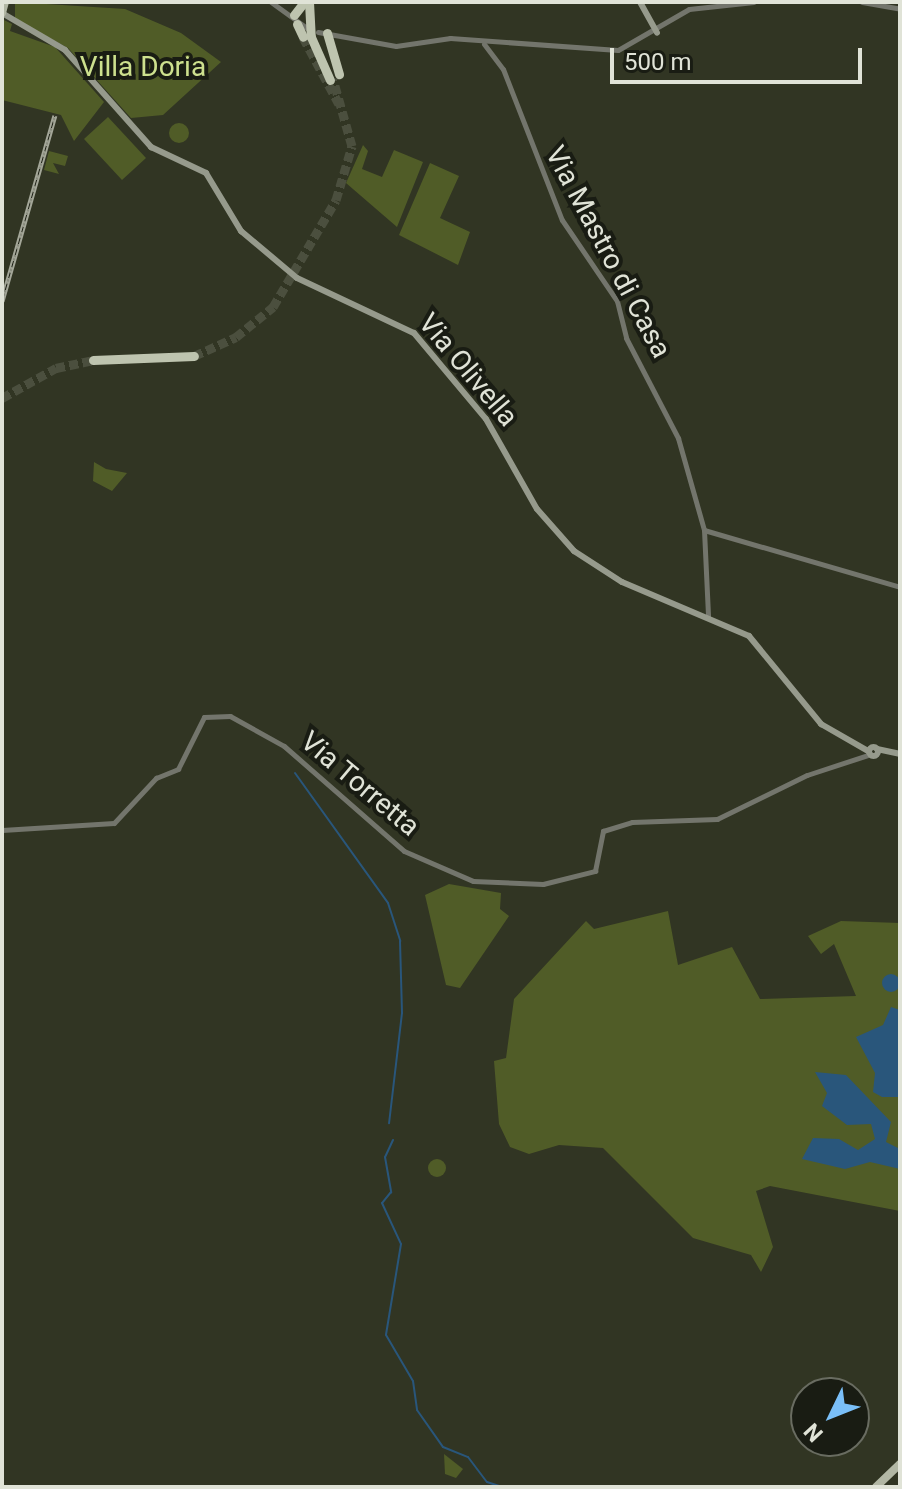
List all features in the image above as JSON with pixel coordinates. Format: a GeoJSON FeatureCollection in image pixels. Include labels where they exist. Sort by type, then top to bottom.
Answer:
{"type":"FeatureCollection","features":[{"type":"Feature","properties":{"kind":"highway"},"geometry":{"type":"LineString","coordinates":[[309,2],[296,20],[314,34]]}},
{"type":"Feature","properties":{"kind":"highway"},"geometry":{"type":"LineString","coordinates":[[309,2],[314,34],[334,78]]}},
{"type":"Feature","properties":{"kind":"highway"},"geometry":{"type":"LineString","coordinates":[[93,358],[179,358],[194,354]]}},
{"type":"Feature","properties":{"kind":"main road"},"geometry":{"type":"LineString","coordinates":[[2,13],[5,2]]}},
{"type":"Feature","properties":{"kind":"main road"},"geometry":{"type":"LineString","coordinates":[[640,2],[657,33]]}},
{"type":"Feature","properties":{"kind":"main road","name":"Via Olivella"},"geometry":{"type":"LineString","coordinates":[[2,13],[65,50],[153,149],[206,173],[237,227],[292,275],[416,335],[486,419],[537,509],[574,551],[622,582],[708,616],[755,640],[821,724],[871,751],[900,754]]}},
{"type":"Feature","properties":{"kind":"main road"},"geometry":{"type":"LineString","coordinates":[[878,1487],[900,1464]]}},
{"type":"Feature","properties":{"kind":"street"},"geometry":{"type":"LineString","coordinates":[[271,2],[296,20]]}},
{"type":"Feature","properties":{"kind":"street"},"geometry":{"type":"LineString","coordinates":[[314,34],[392,46],[450,38],[484,44],[618,50],[657,33],[690,9],[754,2]]}},
{"type":"Feature","properties":{"kind":"street"},"geometry":{"type":"LineString","coordinates":[[862,2],[900,9]]}},
{"type":"Feature","properties":{"kind":"street","name":"Via Mastro di Casa"},"geometry":{"type":"LineString","coordinates":[[484,44],[501,65],[562,220],[616,298],[626,338],[646,366],[687,463],[704,530],[708,616]]}},
{"type":"Feature","properties":{"kind":"street"},"geometry":{"type":"LineString","coordinates":[[704,530],[900,587]]}},
{"type":"Feature","properties":{"kind":"street","name":"Via Torretta"},"geometry":{"type":"LineString","coordinates":[[2,830],[113,824],[157,777],[178,769],[204,717],[237,718],[276,740],[404,851],[464,878],[495,884],[588,874],[598,865],[603,831],[632,822],[714,820],[871,751]]}},
{"type":"Feature","properties":{"kind":"green space","name":"Villa Doria"},"geometry":{"type":"Polygon","coordinates":[[[15,2],[125,9],[181,33],[221,62],[163,115],[131,118],[68,48],[15,19],[15,2]]]}},
{"type":"Feature","properties":{"kind":"green space"},"geometry":{"type":"Polygon","coordinates":[[[2,19],[12,24],[10,31],[55,47],[104,102],[74,141],[61,115],[2,100],[2,19]]]}},
{"type":"Feature","properties":{"kind":"green space"},"geometry":{"type":"Polygon","coordinates":[[[108,117],[146,158],[122,180],[84,139],[108,117]]]}},
{"type":"Feature","properties":{"kind":"green space"},"geometry":{"type":"Polygon","coordinates":[[[179,123],[186,126],[189,133],[186,140],[179,143],[172,140],[169,133],[172,126],[179,123]]]}},
{"type":"Feature","properties":{"kind":"green space"},"geometry":{"type":"Polygon","coordinates":[[[363,145],[368,151],[362,169],[382,177],[394,150],[423,162],[397,227],[346,183],[363,145]]]}},
{"type":"Feature","properties":{"kind":"green space"},"geometry":{"type":"Polygon","coordinates":[[[49,151],[68,156],[65,166],[53,163],[59,174],[44,170],[49,151]]]}},
{"type":"Feature","properties":{"kind":"green space"},"geometry":{"type":"Polygon","coordinates":[[[430,163],[459,176],[440,218],[470,232],[458,265],[399,235],[430,163]]]}},
{"type":"Feature","properties":{"kind":"green space"},"geometry":{"type":"Polygon","coordinates":[[[94,462],[106,469],[127,473],[112,491],[93,481],[94,462]]]}},
{"type":"Feature","properties":{"kind":"green space"},"geometry":{"type":"Polygon","coordinates":[[[449,884],[501,893],[500,909],[509,916],[460,988],[446,985],[425,895],[449,884]]]}},
{"type":"Feature","properties":{"kind":"green space"},"geometry":{"type":"Polygon","coordinates":[[[668,911],[678,965],[732,947],[760,999],[856,996],[834,944],[821,954],[808,936],[841,921],[900,923],[900,1211],[770,1186],[756,1191],[773,1247],[761,1272],[751,1255],[693,1238],[603,1148],[559,1145],[529,1154],[510,1147],[499,1124],[494,1061],[506,1058],[514,999],[586,921],[594,929],[668,911]]]}},
{"type":"Feature","properties":{"kind":"green space"},"geometry":{"type":"Polygon","coordinates":[[[437,1159],[446,1168],[437,1177],[428,1168],[437,1159]]]}},
{"type":"Feature","properties":{"kind":"green space"},"geometry":{"type":"Polygon","coordinates":[[[444,1454],[463,1469],[456,1478],[445,1474],[444,1454]]]}},
{"type":"Feature","properties":{"kind":"water"},"geometry":{"type":"Polygon","coordinates":[[[891,974],[900,983],[891,992],[882,983],[891,974]]]}},
{"type":"Feature","properties":{"kind":"water"},"geometry":{"type":"Polygon","coordinates":[[[891,1007],[900,1010],[900,1097],[882,1097],[873,1092],[875,1073],[856,1037],[883,1025],[891,1007]]]}},
{"type":"Feature","properties":{"kind":"water"},"geometry":{"type":"Polygon","coordinates":[[[815,1072],[846,1075],[891,1122],[886,1142],[900,1149],[900,1169],[870,1162],[845,1169],[802,1159],[813,1138],[839,1139],[858,1150],[875,1139],[871,1124],[847,1125],[822,1106],[827,1093],[815,1072]]]}},
{"type":"Feature","properties":{"kind":"waterway"},"geometry":{"type":"LineString","coordinates":[[295,773],[388,903],[400,941],[402,1013],[389,1123]]}},
{"type":"Feature","properties":{"kind":"waterway"},"geometry":{"type":"LineString","coordinates":[[393,1140],[385,1157],[391,1192],[382,1203],[401,1244],[386,1335],[413,1381],[417,1410],[443,1447],[468,1457],[487,1482],[502,1487]]}},
{"type":"Feature","properties":{"kind":"tunnel"},"geometry":{"type":"LineString","coordinates":[[303,37],[339,104]]}},
{"type":"Feature","properties":{"kind":"tunnel"},"geometry":{"type":"LineString","coordinates":[[194,356],[236,337],[273,307],[336,200],[352,146],[333,79]]}},
{"type":"Feature","properties":{"kind":"tunnel"},"geometry":{"type":"LineString","coordinates":[[2,398],[56,368],[93,360]]}},
{"type":"Feature","properties":{"kind":"railway"},"geometry":{"type":"LineString","coordinates":[[2,301],[55,115]]}}]}
